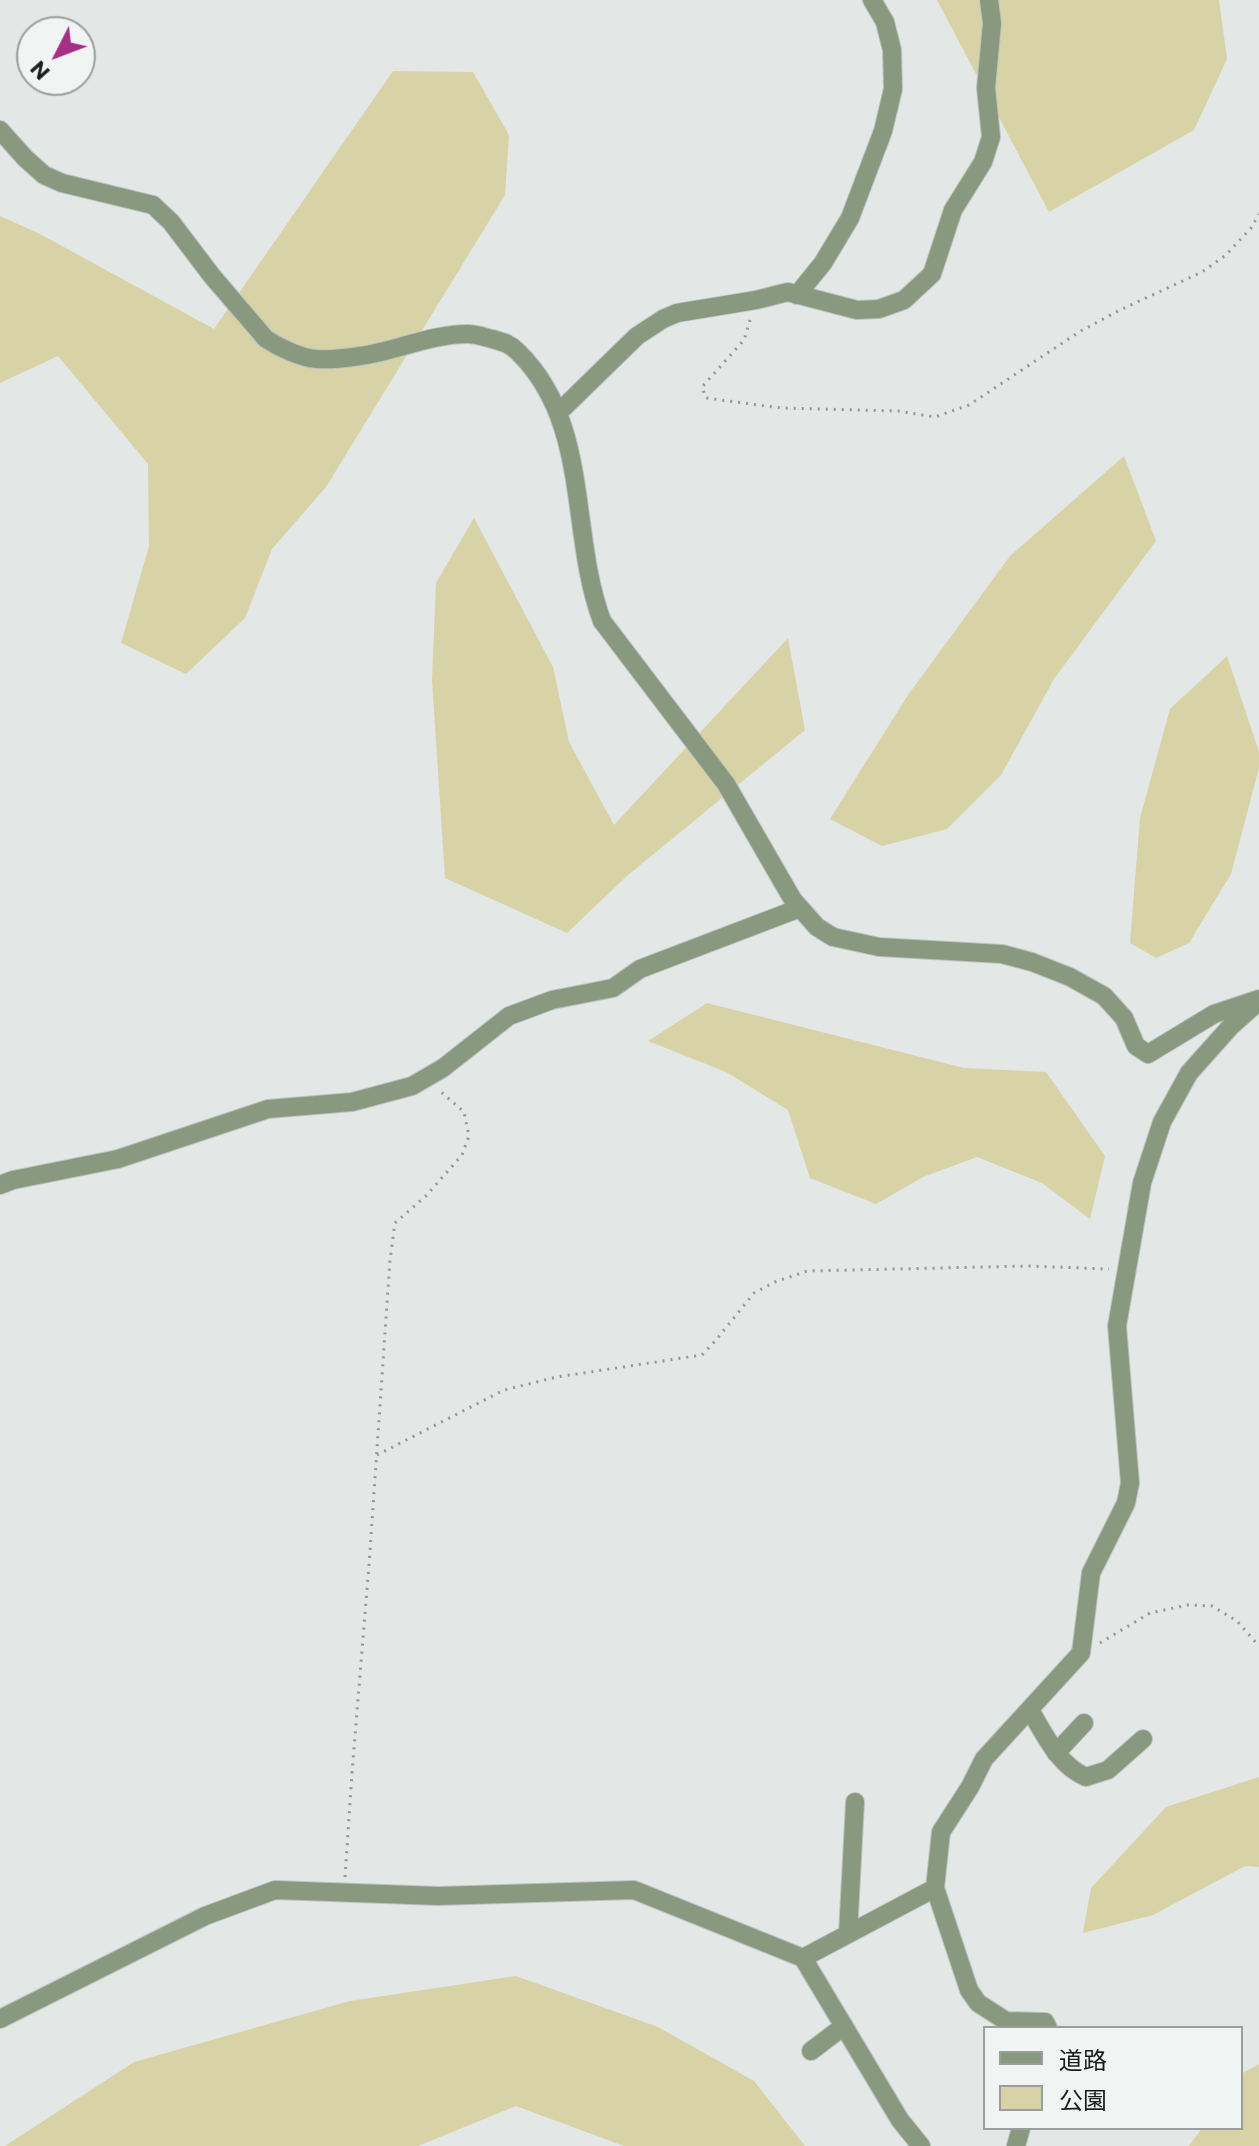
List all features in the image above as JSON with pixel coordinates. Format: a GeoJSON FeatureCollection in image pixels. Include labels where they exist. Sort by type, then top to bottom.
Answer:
{"type":"FeatureCollection","features":[{"type":"Feature","properties":{"kind":"street"},"geometry":{"type":"LineString","coordinates":[[797,295],[823,263],[850,218],[883,131],[893,89],[892,50],[885,22],[872,0]]}},
{"type":"Feature","properties":{"kind":"street"},"geometry":{"type":"LineString","coordinates":[[558,413],[637,336],[677,313],[788,292],[857,310],[879,309],[904,300],[932,274],[953,210],[983,162],[991,137],[986,88],[992,23],[989,0]]}},
{"type":"Feature","properties":{"kind":"street"},"geometry":{"type":"LineString","coordinates":[[0,130],[44,175],[62,183],[153,205],[171,222],[266,339],[277,347],[315,359],[359,357],[441,337],[470,334],[509,343],[530,363],[550,392],[568,443],[590,575],[602,621],[726,784],[775,870],[800,908],[817,927],[833,937],[879,947],[1002,954],[1032,962],[1070,977],[1104,996],[1124,1018],[1136,1046],[1148,1054],[1214,1014],[1259,1000]]}},
{"type":"Feature","properties":{"kind":"street"},"geometry":{"type":"LineString","coordinates":[[0,1185],[118,1159],[268,1109],[352,1102],[412,1086],[443,1068],[509,1016],[552,1000],[613,988],[640,969],[800,908]]}},
{"type":"Feature","properties":{"kind":"street"},"geometry":{"type":"LineString","coordinates":[[1047,2026],[1045,2022],[1006,2021],[978,2003],[969,1990],[935,1888],[941,1832],[984,1759],[1081,1653],[1091,1573],[1126,1503],[1130,1483],[1117,1326],[1142,1183],[1162,1122],[1189,1073],[1259,1000]]}},
{"type":"Feature","properties":{"kind":"street"},"geometry":{"type":"LineString","coordinates":[[1030,1710],[1056,1753],[1071,1771],[1086,1777],[1108,1770],[1143,1739]]}},
{"type":"Feature","properties":{"kind":"street"},"geometry":{"type":"LineString","coordinates":[[1056,1753],[1084,1723]]}},
{"type":"Feature","properties":{"kind":"street"},"geometry":{"type":"LineString","coordinates":[[848,1934],[855,1802]]}},
{"type":"Feature","properties":{"kind":"street"},"geometry":{"type":"LineString","coordinates":[[803,1958],[935,1888]]}},
{"type":"Feature","properties":{"kind":"street"},"geometry":{"type":"LineString","coordinates":[[0,2019],[205,1916],[275,1890],[438,1896],[634,1890],[803,1958],[900,2120],[921,2146]]}},
{"type":"Feature","properties":{"kind":"street"},"geometry":{"type":"LineString","coordinates":[[811,2051],[844,2026]]}},
{"type":"Feature","properties":{"kind":"path"},"geometry":{"type":"LineString","coordinates":[[756,300],[744,340],[702,387],[706,398],[781,408],[898,411],[935,417],[969,405],[1079,332],[1202,272],[1226,255],[1251,228],[1259,214]]}},
{"type":"Feature","properties":{"kind":"path"},"geometry":{"type":"LineString","coordinates":[[344,1893],[395,1223],[426,1196],[462,1155],[469,1136],[464,1112],[425,1077]]}},
{"type":"Feature","properties":{"kind":"path"},"geometry":{"type":"LineString","coordinates":[[377,1455],[504,1390],[557,1377],[702,1355],[754,1293],[807,1271],[1028,1266],[1127,1269]]}},
{"type":"Feature","properties":{"kind":"path"},"geometry":{"type":"LineString","coordinates":[[1081,1653],[1150,1613],[1188,1605],[1212,1606],[1237,1621],[1259,1646]]}},
{"type":"Feature","properties":{"kind":"green space"},"geometry":{"type":"Polygon","coordinates":[[[937,0],[1219,0],[1227,59],[1194,130],[1049,212],[937,0]]]}},
{"type":"Feature","properties":{"kind":"green space"},"geometry":{"type":"Polygon","coordinates":[[[393,71],[473,72],[509,135],[505,195],[326,487],[272,549],[245,618],[186,674],[121,643],[149,546],[148,464],[58,356],[0,383],[0,216],[40,234],[214,329],[393,71]]]}},
{"type":"Feature","properties":{"kind":"green space"},"geometry":{"type":"Polygon","coordinates":[[[1124,456],[1156,541],[1054,679],[1001,775],[947,829],[882,846],[830,819],[908,695],[1010,556],[1124,456]]]}},
{"type":"Feature","properties":{"kind":"green space"},"geometry":{"type":"Polygon","coordinates":[[[474,518],[553,667],[569,742],[614,825],[788,638],[805,730],[628,875],[567,933],[445,878],[432,680],[436,583],[474,518]]]}},
{"type":"Feature","properties":{"kind":"green space"},"geometry":{"type":"Polygon","coordinates":[[[1227,656],[1259,752],[1259,768],[1231,874],[1189,943],[1156,958],[1130,943],[1140,818],[1170,709],[1227,656]]]}},
{"type":"Feature","properties":{"kind":"green space"},"geometry":{"type":"Polygon","coordinates":[[[707,1003],[964,1068],[1046,1072],[1105,1156],[1090,1219],[1042,1183],[977,1157],[923,1177],[876,1204],[810,1178],[788,1110],[726,1072],[648,1041],[707,1003]]]}},
{"type":"Feature","properties":{"kind":"green space"},"geometry":{"type":"Polygon","coordinates":[[[1259,1777],[1259,1867],[1245,1866],[1153,1915],[1083,1933],[1091,1888],[1166,1807],[1259,1777]]]}},
{"type":"Feature","properties":{"kind":"green space"},"geometry":{"type":"Polygon","coordinates":[[[516,1976],[658,2027],[754,2081],[805,2146],[624,2146],[516,2106],[418,2146],[5,2146],[134,2062],[350,2001],[516,1976]]]}},
{"type":"Feature","properties":{"kind":"green space"},"geometry":{"type":"Polygon","coordinates":[[[1259,2064],[1259,2146],[1189,2146],[1201,2130],[1243,2130],[1243,2073],[1259,2064]]]}}]}
